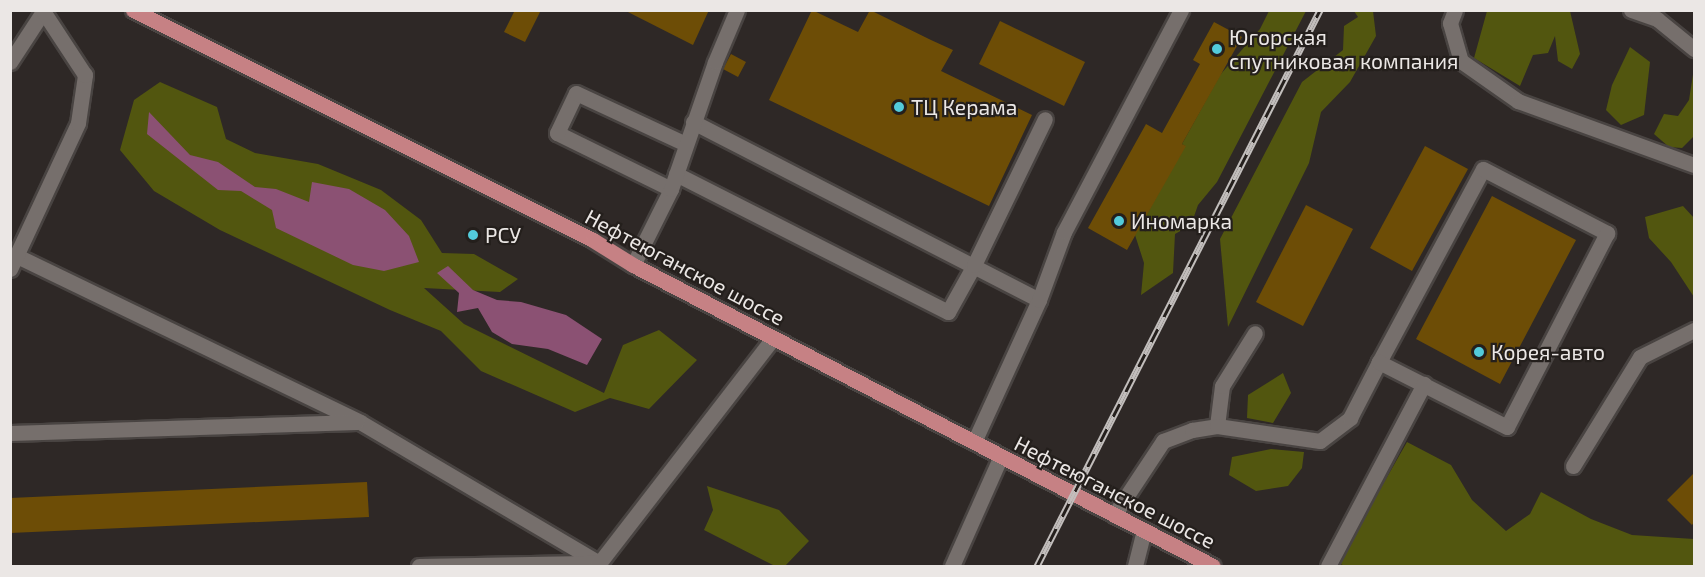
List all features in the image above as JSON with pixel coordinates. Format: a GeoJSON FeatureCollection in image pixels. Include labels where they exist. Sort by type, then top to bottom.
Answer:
{"type":"FeatureCollection","features":[{"type":"Feature","properties":{"kind":"main road","name":"Нефтеюганское шоссе"},"geometry":{"type":"LineString","coordinates":[[133,10],[593,240],[633,265],[1214,567]]}},
{"type":"Feature","properties":{"kind":"lane"},"geometry":{"type":"LineString","coordinates":[[633,265],[671,189],[693,122],[737,10]]}},
{"type":"Feature","properties":{"kind":"lane"},"geometry":{"type":"LineString","coordinates":[[974,442],[1039,300],[1064,232],[1181,10]]}},
{"type":"Feature","properties":{"kind":"lane"},"geometry":{"type":"LineString","coordinates":[[1455,10],[1450,23],[1461,61],[1518,101],[1695,165]]}},
{"type":"Feature","properties":{"kind":"lane"},"geometry":{"type":"LineString","coordinates":[[1631,10],[1663,15],[1695,49]]}},
{"type":"Feature","properties":{"kind":"lane"},"geometry":{"type":"LineString","coordinates":[[10,62],[44,11],[85,75],[78,123],[14,262],[360,422],[598,565]]}},
{"type":"Feature","properties":{"kind":"lane"},"geometry":{"type":"LineString","coordinates":[[671,189],[557,133],[576,93],[686,144]]}},
{"type":"Feature","properties":{"kind":"lane"},"geometry":{"type":"LineString","coordinates":[[676,174],[948,312],[974,266],[1045,119]]}},
{"type":"Feature","properties":{"kind":"lane"},"geometry":{"type":"LineString","coordinates":[[693,122],[1039,300]]}},
{"type":"Feature","properties":{"kind":"lane"},"geometry":{"type":"LineString","coordinates":[[1114,515],[1163,441],[1192,430],[1217,426],[1320,441],[1350,418],[1379,362],[1484,169],[1607,233],[1507,426],[1379,362]]}},
{"type":"Feature","properties":{"kind":"lane"},"geometry":{"type":"LineString","coordinates":[[1574,466],[1640,357],[1695,330]]}},
{"type":"Feature","properties":{"kind":"lane"},"geometry":{"type":"LineString","coordinates":[[1217,426],[1222,386],[1255,333]]}},
{"type":"Feature","properties":{"kind":"lane"},"geometry":{"type":"LineString","coordinates":[[598,565],[773,338]]}},
{"type":"Feature","properties":{"kind":"lane"},"geometry":{"type":"LineString","coordinates":[[1328,567],[1424,384]]}},
{"type":"Feature","properties":{"kind":"lane"},"geometry":{"type":"LineString","coordinates":[[10,433],[360,422]]}},
{"type":"Feature","properties":{"kind":"lane"},"geometry":{"type":"LineString","coordinates":[[952,567],[1001,456]]}},
{"type":"Feature","properties":{"kind":"lane"},"geometry":{"type":"LineString","coordinates":[[1135,567],[1144,530]]}},
{"type":"Feature","properties":{"kind":"lane"},"geometry":{"type":"LineString","coordinates":[[419,567],[598,565]]}},
{"type":"Feature","properties":{"kind":"shaded area"},"geometry":{"type":"Polygon","coordinates":[[[1269,11],[1306,11],[1217,182],[1198,205],[1191,225],[1175,234],[1173,273],[1141,295],[1144,263],[1135,235],[1185,146],[1182,144],[1220,75],[1260,29],[1269,11]]]}},
{"type":"Feature","properties":{"kind":"shaded area"},"geometry":{"type":"Polygon","coordinates":[[[1354,11],[1373,11],[1376,36],[1350,82],[1321,112],[1309,163],[1228,327],[1220,239],[1302,82],[1343,50],[1344,26],[1358,17],[1354,11]]]}},
{"type":"Feature","properties":{"kind":"shaded area"},"geometry":{"type":"Polygon","coordinates":[[[1487,11],[1570,11],[1580,54],[1572,69],[1558,61],[1555,36],[1548,53],[1533,55],[1520,86],[1474,58],[1487,11]]]}},
{"type":"Feature","properties":{"kind":"shaded area"},"geometry":{"type":"Polygon","coordinates":[[[1630,47],[1650,62],[1644,115],[1621,125],[1606,110],[1612,85],[1630,47]]]}},
{"type":"Feature","properties":{"kind":"shaded area"},"geometry":{"type":"Polygon","coordinates":[[[1694,68],[1694,136],[1682,148],[1669,147],[1654,134],[1664,114],[1678,116],[1689,100],[1694,68]]]}},
{"type":"Feature","properties":{"kind":"shaded area"},"geometry":{"type":"Polygon","coordinates":[[[160,82],[217,107],[226,139],[255,153],[318,164],[381,190],[421,220],[442,253],[474,254],[518,279],[500,292],[424,288],[464,324],[604,393],[623,345],[659,330],[697,360],[649,409],[610,398],[575,412],[481,371],[441,331],[390,310],[220,230],[154,191],[120,150],[134,100],[160,82]]]}},
{"type":"Feature","properties":{"kind":"shaded area"},"geometry":{"type":"Polygon","coordinates":[[[149,112],[190,155],[218,162],[255,187],[276,189],[309,202],[312,182],[349,189],[385,210],[409,236],[419,262],[384,271],[353,265],[276,228],[272,210],[241,191],[218,190],[147,134],[149,112]]]}},
{"type":"Feature","properties":{"kind":"shaded area"},"geometry":{"type":"Polygon","coordinates":[[[1683,206],[1694,218],[1694,297],[1671,262],[1649,238],[1645,217],[1683,206]]]}},
{"type":"Feature","properties":{"kind":"shaded area"},"geometry":{"type":"Polygon","coordinates":[[[448,266],[473,290],[497,300],[521,302],[566,315],[602,339],[587,365],[548,349],[512,344],[492,332],[478,308],[457,312],[459,293],[437,273],[448,266]]]}},
{"type":"Feature","properties":{"kind":"shaded area"},"geometry":{"type":"Polygon","coordinates":[[[1283,373],[1291,393],[1273,423],[1247,418],[1248,395],[1283,373]]]}},
{"type":"Feature","properties":{"kind":"shaded area"},"geometry":{"type":"Polygon","coordinates":[[[1407,442],[1451,465],[1472,500],[1506,531],[1530,514],[1541,492],[1591,519],[1632,535],[1694,539],[1694,566],[1345,566],[1338,563],[1407,442]]]}},
{"type":"Feature","properties":{"kind":"shaded area"},"geometry":{"type":"Polygon","coordinates":[[[1271,449],[1304,452],[1302,468],[1288,486],[1256,491],[1229,475],[1232,457],[1271,449]]]}},
{"type":"Feature","properties":{"kind":"shaded area"},"geometry":{"type":"Polygon","coordinates":[[[707,486],[779,510],[809,541],[785,566],[775,566],[704,530],[713,510],[707,486]]]}},
{"type":"Feature","properties":{"kind":"building"},"geometry":{"type":"Polygon","coordinates":[[[515,10],[541,10],[525,42],[504,32],[515,10]]]}},
{"type":"Feature","properties":{"kind":"building"},"geometry":{"type":"Polygon","coordinates":[[[624,10],[709,10],[693,45],[624,10]]]}},
{"type":"Feature","properties":{"kind":"building","name":"ТЦ Керама"},"geometry":{"type":"Polygon","coordinates":[[[812,10],[858,32],[870,10],[953,50],[941,71],[1032,115],[989,206],[769,100],[812,10]]]}},
{"type":"Feature","properties":{"kind":"building"},"geometry":{"type":"Polygon","coordinates":[[[1000,21],[1085,62],[1064,106],[979,64],[1000,21]]]}},
{"type":"Feature","properties":{"kind":"building"},"geometry":{"type":"Polygon","coordinates":[[[1214,22],[1242,37],[1182,144],[1186,146],[1127,250],[1088,228],[1146,124],[1162,133],[1200,64],[1193,60],[1214,22]]]}},
{"type":"Feature","properties":{"kind":"building"},"geometry":{"type":"Polygon","coordinates":[[[731,54],[746,62],[738,77],[723,69],[731,54]]]}},
{"type":"Feature","properties":{"kind":"building"},"geometry":{"type":"Polygon","coordinates":[[[1425,146],[1468,169],[1412,271],[1370,248],[1425,146]]]}},
{"type":"Feature","properties":{"kind":"building"},"geometry":{"type":"Polygon","coordinates":[[[1492,196],[1576,240],[1500,384],[1416,339],[1492,196]]]}},
{"type":"Feature","properties":{"kind":"building"},"geometry":{"type":"Polygon","coordinates":[[[1306,205],[1353,229],[1303,326],[1256,302],[1306,205]]]}},
{"type":"Feature","properties":{"kind":"building"},"geometry":{"type":"Polygon","coordinates":[[[1694,473],[1694,522],[1692,525],[1667,500],[1694,473]]]}},
{"type":"Feature","properties":{"kind":"building"},"geometry":{"type":"Polygon","coordinates":[[[367,482],[369,517],[10,533],[10,498],[367,482]]]}},
{"type":"Feature","properties":{"kind":"railway"},"geometry":{"type":"LineString","coordinates":[[1037,566],[1320,10]]}},
{"type":"Feature","properties":{"kind":"place","name":"Югорская спутниковая компания"},"geometry":{"type":"Point","coordinates":[1217,49]}},
{"type":"Feature","properties":{"kind":"place","name":"ТЦ Керама"},"geometry":{"type":"Point","coordinates":[899,107]}},
{"type":"Feature","properties":{"kind":"place","name":"Иномарка"},"geometry":{"type":"Point","coordinates":[1119,221]}},
{"type":"Feature","properties":{"kind":"place","name":"РСУ"},"geometry":{"type":"Point","coordinates":[473,235]}},
{"type":"Feature","properties":{"kind":"place","name":"Корея-авто"},"geometry":{"type":"Point","coordinates":[1479,352]}}]}
